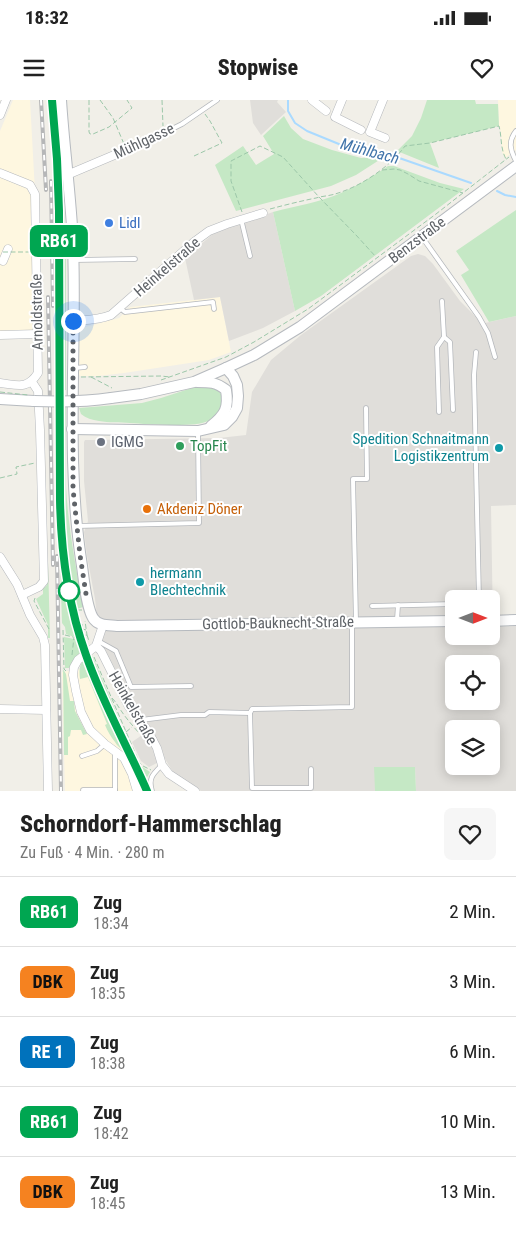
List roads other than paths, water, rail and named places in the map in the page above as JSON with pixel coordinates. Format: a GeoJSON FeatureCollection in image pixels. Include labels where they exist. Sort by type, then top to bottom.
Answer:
{"type":"FeatureCollection","features":[{"type":"Feature","properties":{"kind":"street"},"geometry":{"type":"LineString","coordinates":[[0,115],[6,100]]}},
{"type":"Feature","properties":{"kind":"street"},"geometry":{"type":"LineString","coordinates":[[61,100],[73,243],[73,489],[87,613],[103,625],[95,646],[78,660],[74,667],[73,675],[81,712],[90,730],[124,758],[132,774],[136,791]]}},
{"type":"Feature","properties":{"kind":"street"},"geometry":{"type":"LineString","coordinates":[[312,100],[326,110]]}},
{"type":"Feature","properties":{"kind":"street"},"geometry":{"type":"LineString","coordinates":[[342,100],[335,117],[361,130]]}},
{"type":"Feature","properties":{"kind":"street"},"geometry":{"type":"LineString","coordinates":[[383,100],[370,132],[385,138]]}},
{"type":"Feature","properties":{"kind":"street","name":"Mühlgasse"},"geometry":{"type":"LineString","coordinates":[[68,175],[164,134]]}},
{"type":"Feature","properties":{"kind":"street","name":"Benzstraße"},"geometry":{"type":"LineString","coordinates":[[170,382],[194,382],[254,355],[300,327],[516,166]]}},
{"type":"Feature","properties":{"kind":"street","name":"Arnoldstraße"},"geometry":{"type":"LineString","coordinates":[[0,173],[18,178],[30,185],[35,194],[38,373],[32,382]]}},
{"type":"Feature","properties":{"kind":"street","name":"Heinkelstraße"},"geometry":{"type":"LineString","coordinates":[[73,321],[103,318],[111,315],[209,231],[264,213]]}},
{"type":"Feature","properties":{"kind":"street"},"geometry":{"type":"LineString","coordinates":[[3,261],[7,250]]}},
{"type":"Feature","properties":{"kind":"street","name":"Benzstraße"},"geometry":{"type":"LineString","coordinates":[[0,398],[64,402],[90,401],[141,394],[250,352],[316,314]]}},
{"type":"Feature","properties":{"kind":"street"},"geometry":{"type":"LineString","coordinates":[[0,335],[38,334]]}},
{"type":"Feature","properties":{"kind":"street"},"geometry":{"type":"LineString","coordinates":[[203,430],[220,419],[227,407],[223,378],[226,368]]}},
{"type":"Feature","properties":{"kind":"street"},"geometry":{"type":"LineString","coordinates":[[72,429],[203,430],[224,425],[232,418],[237,408],[238,396],[237,385],[233,376],[226,368]]}},
{"type":"Feature","properties":{"kind":"street"},"geometry":{"type":"LineString","coordinates":[[0,383],[24,385],[32,382],[38,391],[44,581],[39,587],[22,595]]}},
{"type":"Feature","properties":{"kind":"street"},"geometry":{"type":"LineString","coordinates":[[194,382],[218,384],[226,390]]}},
{"type":"Feature","properties":{"kind":"street"},"geometry":{"type":"LineString","coordinates":[[0,557],[22,595],[30,615],[43,637],[45,645],[48,791]]}},
{"type":"Feature","properties":{"kind":"street"},"geometry":{"type":"LineString","coordinates":[[500,621],[516,620]]}},
{"type":"Feature","properties":{"kind":"street","name":"Gottlob-Bauknecht-Straße"},"geometry":{"type":"LineString","coordinates":[[103,625],[445,621]]}},
{"type":"Feature","properties":{"kind":"street","name":"Heinkelstraße"},"geometry":{"type":"LineString","coordinates":[[95,646],[101,651],[129,708],[148,731],[157,748],[162,766]]}},
{"type":"Feature","properties":{"kind":"street"},"geometry":{"type":"LineString","coordinates":[[0,709],[46,710]]}},
{"type":"Feature","properties":{"kind":"street"},"geometry":{"type":"LineString","coordinates":[[162,766],[169,774],[195,791]]}},
{"type":"Feature","properties":{"kind":"lane","name":"Mühlgasse"},"geometry":{"type":"LineString","coordinates":[[164,134],[217,100]]}},
{"type":"Feature","properties":{"kind":"lane"},"geometry":{"type":"LineString","coordinates":[[516,131],[511,137],[511,152],[516,161]]}},
{"type":"Feature","properties":{"kind":"lane"},"geometry":{"type":"LineString","coordinates":[[243,219],[250,256]]}},
{"type":"Feature","properties":{"kind":"lane"},"geometry":{"type":"LineString","coordinates":[[422,237],[479,317],[488,333],[495,357]]}},
{"type":"Feature","properties":{"kind":"lane"},"geometry":{"type":"LineString","coordinates":[[73,260],[135,259]]}},
{"type":"Feature","properties":{"kind":"lane"},"geometry":{"type":"LineString","coordinates":[[439,412],[437,347],[444,337],[442,301]]}},
{"type":"Feature","properties":{"kind":"lane"},"geometry":{"type":"LineString","coordinates":[[120,308],[125,312],[213,302],[214,309]]}},
{"type":"Feature","properties":{"kind":"lane"},"geometry":{"type":"LineString","coordinates":[[444,337],[450,342],[452,410]]}},
{"type":"Feature","properties":{"kind":"lane"},"geometry":{"type":"LineString","coordinates":[[476,352],[474,375],[479,590]]}},
{"type":"Feature","properties":{"kind":"lane"},"geometry":{"type":"LineString","coordinates":[[73,368],[84,367]]}},
{"type":"Feature","properties":{"kind":"lane"},"geometry":{"type":"LineString","coordinates":[[311,769],[311,788],[252,788],[250,713],[252,709],[352,707],[354,622],[353,479],[367,479],[366,408]]}},
{"type":"Feature","properties":{"kind":"lane"},"geometry":{"type":"LineString","coordinates":[[77,526],[199,523],[203,430]]}},
{"type":"Feature","properties":{"kind":"lane"},"geometry":{"type":"LineString","coordinates":[[372,606],[445,604]]}},
{"type":"Feature","properties":{"kind":"lane"},"geometry":{"type":"LineString","coordinates":[[397,622],[398,605]]}},
{"type":"Feature","properties":{"kind":"lane"},"geometry":{"type":"LineString","coordinates":[[95,646],[116,652],[131,687],[191,686]]}},
{"type":"Feature","properties":{"kind":"lane"},"geometry":{"type":"LineString","coordinates":[[140,721],[181,715],[206,715],[209,712],[250,713]]}},
{"type":"Feature","properties":{"kind":"lane"},"geometry":{"type":"LineString","coordinates":[[82,756],[97,751],[105,744]]}},
{"type":"Feature","properties":{"kind":"lane"},"geometry":{"type":"LineString","coordinates":[[83,790],[115,790],[115,750]]}},
{"type":"Feature","properties":{"kind":"lane"},"geometry":{"type":"LineString","coordinates":[[152,791],[150,779],[162,766]]}},
{"type":"Feature","properties":{"kind":"waterway","name":"Mühlbach"},"geometry":{"type":"LineString","coordinates":[[288,100],[288,111],[295,123],[307,131],[356,151],[382,152],[471,183]]}},
{"type":"Feature","properties":{"kind":"waterway","name":"Mühlbach"},"geometry":{"type":"LineString","coordinates":[[497,191],[516,197]]}},
{"type":"Feature","properties":{"kind":"railway"},"geometry":{"type":"LineString","coordinates":[[41,100],[46,190]]}},
{"type":"Feature","properties":{"kind":"railway"},"geometry":{"type":"LineString","coordinates":[[52,100],[59,211],[60,500],[64,559],[74,617],[92,672],[147,791]]}},
{"type":"Feature","properties":{"kind":"railway"},"geometry":{"type":"LineString","coordinates":[[51,181],[53,306]]}},
{"type":"Feature","properties":{"kind":"railway"},"geometry":{"type":"LineString","coordinates":[[48,297],[53,565]]}},
{"type":"Feature","properties":{"kind":"railway"},"geometry":{"type":"LineString","coordinates":[[57,556],[61,791]]}},
{"type":"Feature","properties":{"kind":"train","name":"RB61"},"geometry":{"type":"LineString","coordinates":[[52,100],[59,211],[60,500],[64,566],[70,600],[93,674],[147,791]]}},
{"type":"Feature","properties":{"kind":"place","name":"Lidl"},"geometry":{"type":"Point","coordinates":[109,223]}},
{"type":"Feature","properties":{"kind":"place","name":"IGMG"},"geometry":{"type":"Point","coordinates":[101,442]}},
{"type":"Feature","properties":{"kind":"place","name":"TopFit"},"geometry":{"type":"Point","coordinates":[180,446]}},
{"type":"Feature","properties":{"kind":"place","name":"Spedition Schnaitmann Logistikzentrum"},"geometry":{"type":"Point","coordinates":[499,448]}},
{"type":"Feature","properties":{"kind":"place","name":"Akdeniz Döner"},"geometry":{"type":"Point","coordinates":[147,509]}},
{"type":"Feature","properties":{"kind":"place","name":"hermann Blechtechnik"},"geometry":{"type":"Point","coordinates":[140,582]}}]}
